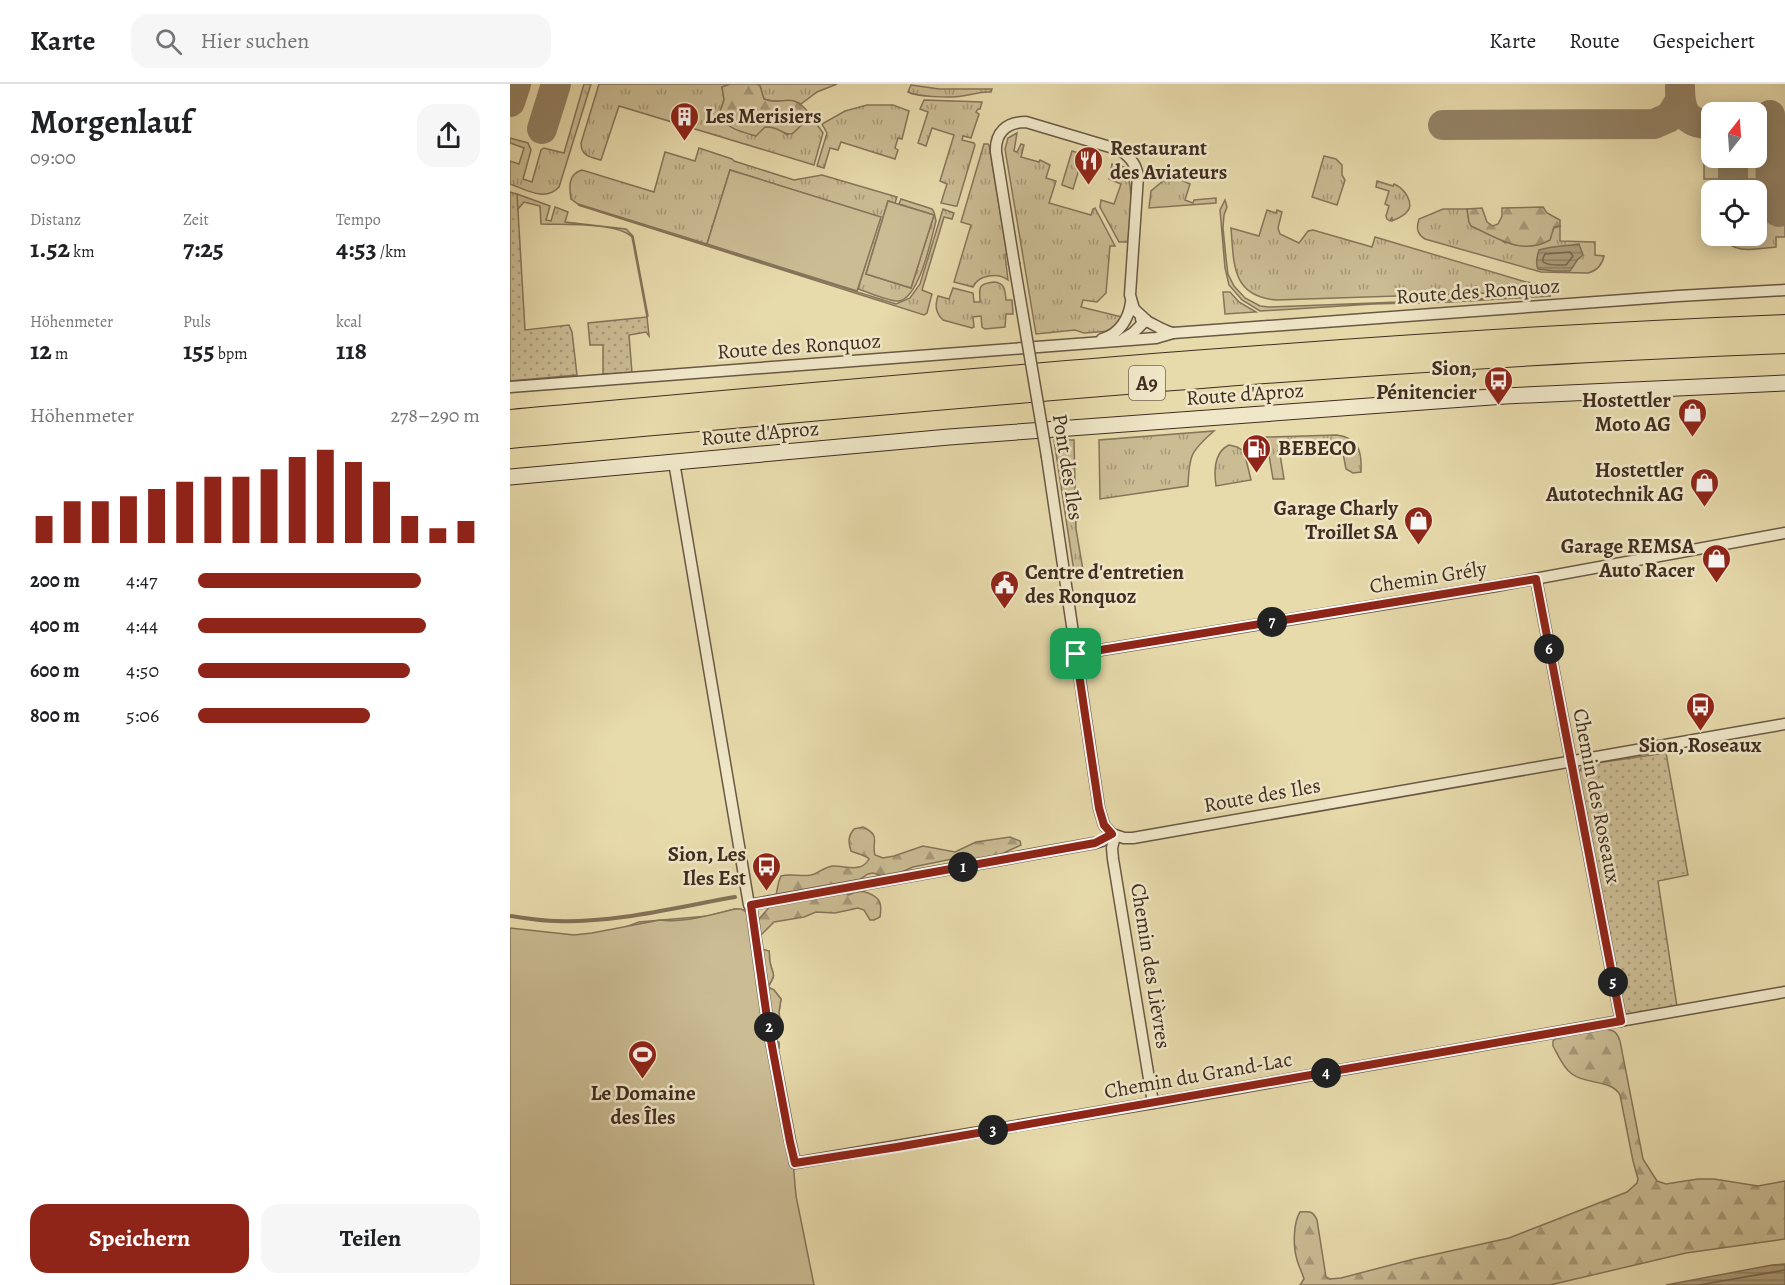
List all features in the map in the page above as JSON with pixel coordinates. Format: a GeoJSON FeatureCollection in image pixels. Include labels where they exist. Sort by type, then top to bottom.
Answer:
{"type":"FeatureCollection","features":[{"type":"Feature","properties":{"kind":"highway","name":"A9"},"geometry":{"type":"LineString","coordinates":[[510,420],[1213,360],[1524,339],[1785,325]]}},
{"type":"Feature","properties":{"kind":"highway","name":"A9"},"geometry":{"type":"LineString","coordinates":[[510,438],[934,400],[1257,375],[1785,343]]}},
{"type":"Feature","properties":{"kind":"street","name":"Pont des Iles"},"geometry":{"type":"LineString","coordinates":[[1114,835],[1104,825],[1099,808],[1047,457],[996,147],[1002,130],[1016,122],[1026,122],[1120,150],[1134,162],[1138,176],[1131,301]]}},
{"type":"Feature","properties":{"kind":"street","name":"Route des Ronquoz"},"geometry":{"type":"LineString","coordinates":[[510,387],[1156,338],[1173,333],[1785,290]]}},
{"type":"Feature","properties":{"kind":"street"},"geometry":{"type":"LineString","coordinates":[[1131,301],[1134,309],[1146,320]]}},
{"type":"Feature","properties":{"kind":"street"},"geometry":{"type":"LineString","coordinates":[[1124,323],[1131,301]]}},
{"type":"Feature","properties":{"kind":"street","name":"Route des Ronquoz"},"geometry":{"type":"LineString","coordinates":[[1091,342],[1108,338],[1124,323],[1134,319],[1146,320],[1157,328],[1173,333]]}},
{"type":"Feature","properties":{"kind":"street","name":"Route des Ronquoz"},"geometry":{"type":"LineString","coordinates":[[1118,340],[1133,333],[1146,320]]}},
{"type":"Feature","properties":{"kind":"street","name":"Route d'Aproz"},"geometry":{"type":"LineString","coordinates":[[510,477],[949,437],[1785,383]]}},
{"type":"Feature","properties":{"kind":"street","name":"Route d'Aproz"},"geometry":{"type":"LineString","coordinates":[[674,462],[750,905],[768,1025],[795,1163]]}},
{"type":"Feature","properties":{"kind":"street","name":"Chemin Grély"},"geometry":{"type":"LineString","coordinates":[[1076,654],[1536,579],[1785,533]]}},
{"type":"Feature","properties":{"kind":"street","name":"Chemin des Roseaux"},"geometry":{"type":"LineString","coordinates":[[1536,579],[1621,1021]]}},
{"type":"Feature","properties":{"kind":"street","name":"Route des Iles"},"geometry":{"type":"LineString","coordinates":[[750,905],[1095,843],[1114,835],[1133,838],[1785,724]]}},
{"type":"Feature","properties":{"kind":"street","name":"Chemin des Lièvres"},"geometry":{"type":"LineString","coordinates":[[1114,835],[1113,860],[1153,1103]]}},
{"type":"Feature","properties":{"kind":"street","name":"Chemin du Grand-Lac"},"geometry":{"type":"LineString","coordinates":[[795,1163],[1153,1103],[1785,992]]}},
{"type":"Feature","properties":{"kind":"green space"},"geometry":{"type":"Polygon","coordinates":[[[584,84],[591,84],[559,187],[548,194],[542,194],[529,192],[510,184],[510,161],[519,164],[524,148],[510,143],[510,138],[528,143],[531,150],[523,179],[532,182],[541,150],[544,148],[564,153],[584,84]]]}},
{"type":"Feature","properties":{"kind":"green space"},"geometry":{"type":"Polygon","coordinates":[[[599,84],[730,84],[722,87],[724,100],[719,115],[765,127],[774,126],[787,135],[808,112],[823,133],[814,165],[619,106],[601,160],[590,157],[584,153],[581,143],[599,84]]]}},
{"type":"Feature","properties":{"kind":"green space"},"geometry":{"type":"Polygon","coordinates":[[[730,84],[757,84],[760,86],[764,99],[796,102],[808,112],[807,120],[792,134],[765,127],[756,136],[735,129],[726,124],[719,115],[724,100],[722,87],[730,84]]]}},
{"type":"Feature","properties":{"kind":"green space"},"geometry":{"type":"Polygon","coordinates":[[[757,84],[837,84],[817,92],[801,104],[764,99],[760,86],[757,84]]]}},
{"type":"Feature","properties":{"kind":"green space"},"geometry":{"type":"Polygon","coordinates":[[[911,85],[939,89],[992,89],[991,92],[962,96],[934,97],[908,92],[911,85]]]}},
{"type":"Feature","properties":{"kind":"green space"},"geometry":{"type":"Polygon","coordinates":[[[924,100],[982,102],[980,109],[976,112],[979,114],[971,138],[963,136],[962,140],[975,145],[957,206],[941,203],[947,184],[940,181],[954,135],[932,128],[926,146],[918,143],[928,112],[920,109],[924,100]]]}},
{"type":"Feature","properties":{"kind":"green space"},"geometry":{"type":"Polygon","coordinates":[[[867,105],[893,105],[909,111],[902,139],[898,138],[895,148],[898,150],[895,159],[841,142],[838,150],[830,148],[824,168],[817,166],[827,133],[822,124],[845,111],[867,105]]]}},
{"type":"Feature","properties":{"kind":"green space"},"geometry":{"type":"Polygon","coordinates":[[[1017,133],[1014,151],[1017,152],[1021,144],[1024,145],[1021,157],[1039,162],[1040,160],[1050,165],[1046,178],[1056,181],[1049,203],[1091,215],[1095,208],[1115,246],[1110,246],[1106,293],[1097,302],[1083,300],[1081,307],[1122,317],[1110,331],[1084,333],[1075,330],[1036,334],[1005,149],[1008,138],[1017,133]]]}},
{"type":"Feature","properties":{"kind":"green space"},"geometry":{"type":"Polygon","coordinates":[[[1767,143],[1785,143],[1785,179],[1704,179],[1704,168],[1767,168],[1767,143]]]}},
{"type":"Feature","properties":{"kind":"green space"},"geometry":{"type":"Polygon","coordinates":[[[984,144],[989,145],[1007,253],[1005,255],[1008,280],[999,276],[984,277],[973,287],[954,282],[971,225],[961,222],[984,144]]]}},
{"type":"Feature","properties":{"kind":"green space"},"geometry":{"type":"Polygon","coordinates":[[[699,148],[794,180],[822,175],[897,197],[895,203],[888,201],[866,274],[911,288],[934,215],[899,204],[901,199],[932,209],[934,212],[936,221],[924,266],[913,289],[906,297],[895,301],[858,289],[880,217],[730,170],[707,244],[578,204],[571,199],[572,178],[582,170],[654,192],[665,152],[695,161],[699,148]]]}},
{"type":"Feature","properties":{"kind":"green space"},"geometry":{"type":"Polygon","coordinates":[[[1072,151],[1082,154],[1081,158],[1089,157],[1085,167],[1080,166],[1073,189],[1062,185],[1072,151]]]}},
{"type":"Feature","properties":{"kind":"green space"},"geometry":{"type":"Polygon","coordinates":[[[1324,156],[1336,159],[1342,165],[1342,175],[1345,180],[1337,205],[1312,197],[1324,156]]]}},
{"type":"Feature","properties":{"kind":"green space"},"geometry":{"type":"Polygon","coordinates":[[[1112,164],[1124,167],[1130,184],[1128,242],[1119,242],[1100,207],[1101,200],[1114,204],[1121,184],[1109,179],[1112,164]]]}},
{"type":"Feature","properties":{"kind":"green space"},"geometry":{"type":"Polygon","coordinates":[[[730,170],[881,217],[857,291],[707,244],[730,170]]]}},
{"type":"Feature","properties":{"kind":"green space"},"geometry":{"type":"Polygon","coordinates":[[[1177,178],[1190,184],[1185,200],[1193,203],[1194,200],[1216,198],[1216,203],[1149,208],[1151,191],[1163,181],[1177,178]]]}},
{"type":"Feature","properties":{"kind":"green space"},"geometry":{"type":"Polygon","coordinates":[[[1377,181],[1398,186],[1408,197],[1409,209],[1392,221],[1392,217],[1390,221],[1386,216],[1389,206],[1385,204],[1389,191],[1376,187],[1377,181]]]}},
{"type":"Feature","properties":{"kind":"green space"},"geometry":{"type":"Polygon","coordinates":[[[510,192],[517,194],[525,330],[569,325],[572,332],[577,375],[510,381],[510,192]]]}},
{"type":"Feature","properties":{"kind":"green space"},"geometry":{"type":"Polygon","coordinates":[[[517,194],[550,206],[546,220],[551,221],[555,207],[568,212],[565,222],[626,229],[633,236],[648,316],[632,237],[625,232],[603,227],[541,224],[540,206],[524,202],[517,210],[517,194]]]}},
{"type":"Feature","properties":{"kind":"green space"},"geometry":{"type":"Polygon","coordinates":[[[1225,200],[1227,207],[1223,228],[1228,274],[1234,286],[1245,298],[1260,306],[1551,296],[1260,311],[1242,300],[1229,285],[1225,268],[1220,210],[1225,200]]]}},
{"type":"Feature","properties":{"kind":"green space"},"geometry":{"type":"Polygon","coordinates":[[[888,201],[934,215],[911,288],[866,274],[888,201]]]}},
{"type":"Feature","properties":{"kind":"green space"},"geometry":{"type":"Polygon","coordinates":[[[578,205],[896,304],[910,298],[920,284],[943,209],[954,213],[952,219],[944,217],[922,290],[932,294],[927,313],[924,315],[578,205]]]}},
{"type":"Feature","properties":{"kind":"green space"},"geometry":{"type":"Polygon","coordinates":[[[1543,207],[1547,213],[1560,220],[1560,226],[1554,227],[1550,240],[1529,246],[1510,244],[1471,226],[1467,209],[1482,208],[1487,222],[1493,226],[1498,224],[1502,216],[1502,208],[1543,207]]]}},
{"type":"Feature","properties":{"kind":"green space"},"geometry":{"type":"Polygon","coordinates":[[[1443,209],[1467,209],[1471,226],[1505,243],[1560,226],[1560,241],[1595,242],[1595,255],[1604,256],[1598,267],[1588,273],[1541,272],[1425,239],[1418,230],[1419,219],[1443,209]]]}},
{"type":"Feature","properties":{"kind":"green space"},"geometry":{"type":"Polygon","coordinates":[[[1267,210],[1282,212],[1278,228],[1280,234],[1299,243],[1308,231],[1313,230],[1372,247],[1375,237],[1526,282],[1553,286],[1547,291],[1276,300],[1261,297],[1250,292],[1238,276],[1231,228],[1259,236],[1267,210]]]}},
{"type":"Feature","properties":{"kind":"green space"},"geometry":{"type":"Polygon","coordinates":[[[1767,221],[1785,221],[1785,237],[1776,237],[1776,247],[1739,248],[1732,246],[1767,246],[1767,221]]]}},
{"type":"Feature","properties":{"kind":"green space"},"geometry":{"type":"Polygon","coordinates":[[[994,282],[1002,285],[1006,300],[1012,300],[1013,314],[1006,314],[1005,327],[985,329],[982,327],[981,316],[973,317],[974,327],[972,328],[943,320],[938,314],[936,305],[938,296],[949,299],[953,288],[973,293],[974,302],[980,302],[980,288],[984,284],[994,282]]]}},
{"type":"Feature","properties":{"kind":"green space"},"geometry":{"type":"Polygon","coordinates":[[[1223,292],[1230,292],[1239,302],[1256,312],[1225,314],[1223,292]]]}},
{"type":"Feature","properties":{"kind":"green space"},"geometry":{"type":"Polygon","coordinates":[[[647,317],[649,336],[646,332],[629,335],[632,373],[603,374],[603,345],[590,345],[588,323],[647,317]]]}},
{"type":"Feature","properties":{"kind":"green space"},"geometry":{"type":"Polygon","coordinates":[[[1214,431],[1193,454],[1189,467],[1188,486],[1100,499],[1099,440],[1214,431]]]}},
{"type":"Feature","properties":{"kind":"green space"},"geometry":{"type":"Polygon","coordinates":[[[1337,435],[1350,439],[1358,447],[1361,472],[1353,473],[1346,469],[1342,448],[1329,440],[1279,448],[1284,479],[1273,479],[1266,437],[1337,435]]]}},
{"type":"Feature","properties":{"kind":"green space"},"geometry":{"type":"Polygon","coordinates":[[[1054,440],[1074,440],[1076,529],[1083,570],[1079,573],[1075,572],[1073,565],[1054,440]]]}},
{"type":"Feature","properties":{"kind":"green space"},"geometry":{"type":"Polygon","coordinates":[[[1229,445],[1244,451],[1251,480],[1216,486],[1215,469],[1218,457],[1220,452],[1229,445]]]}},
{"type":"Feature","properties":{"kind":"green space"},"geometry":{"type":"Polygon","coordinates":[[[1666,753],[1688,875],[1658,881],[1677,1007],[1630,1016],[1624,1013],[1578,773],[1583,765],[1666,753]]]}},
{"type":"Feature","properties":{"kind":"green space"},"geometry":{"type":"Polygon","coordinates":[[[863,827],[874,836],[875,855],[883,858],[923,846],[955,852],[976,842],[1010,837],[1020,841],[1021,845],[981,862],[967,858],[952,859],[913,867],[886,877],[873,873],[868,874],[853,884],[846,893],[848,895],[863,892],[876,897],[881,905],[881,912],[880,917],[874,920],[870,920],[864,910],[858,908],[835,913],[816,912],[804,917],[774,922],[757,939],[757,948],[769,951],[774,975],[768,987],[774,990],[781,999],[779,1012],[781,1031],[768,1034],[771,1040],[779,1042],[779,1048],[510,952],[607,934],[639,922],[708,916],[735,909],[745,910],[758,921],[774,901],[781,876],[811,875],[831,866],[853,868],[866,863],[869,859],[851,851],[849,842],[854,829],[863,827]]]}},
{"type":"Feature","properties":{"kind":"green space","name":"Le Domaine des Îles"},"geometry":{"type":"Polygon","coordinates":[[[735,909],[749,913],[757,948],[769,951],[774,975],[768,987],[774,990],[781,999],[779,1012],[781,1031],[768,1034],[771,1040],[779,1044],[779,1048],[772,1054],[790,1128],[796,1196],[814,1285],[510,1285],[510,928],[574,935],[660,920],[697,918],[735,909]]]}},
{"type":"Feature","properties":{"kind":"green space"},"geometry":{"type":"Polygon","coordinates":[[[1605,1029],[1615,1032],[1620,1041],[1643,1159],[1657,1181],[1666,1184],[1714,1179],[1758,1186],[1785,1181],[1785,1239],[1686,1253],[1550,1285],[1300,1285],[1304,1279],[1297,1260],[1294,1242],[1296,1222],[1300,1212],[1311,1212],[1317,1220],[1326,1277],[1330,1279],[1509,1238],[1627,1192],[1637,1183],[1638,1179],[1620,1095],[1605,1084],[1584,1080],[1572,1074],[1563,1065],[1553,1046],[1553,1041],[1558,1037],[1605,1029]]]}},
{"type":"Feature","properties":{"kind":"water"},"geometry":{"type":"Polygon","coordinates":[[[1579,244],[1583,255],[1570,271],[1538,269],[1536,262],[1539,250],[1579,244]]]}},
{"type":"Feature","properties":{"kind":"water"},"geometry":{"type":"Polygon","coordinates":[[[1785,1264],[1785,1285],[1666,1285],[1772,1265],[1785,1264]]]}},
{"type":"Feature","properties":{"kind":"waterway"},"geometry":{"type":"LineString","coordinates":[[510,916],[550,921],[601,920],[735,897]]}},
{"type":"Feature","properties":{"kind":"taxiway"},"geometry":{"type":"LineString","coordinates":[[510,102],[516,84]]}},
{"type":"Feature","properties":{"kind":"taxiway"},"geometry":{"type":"LineString","coordinates":[[542,129],[556,84]]}},
{"type":"Feature","properties":{"kind":"taxiway"},"geometry":{"type":"LineString","coordinates":[[1680,87],[1683,109],[1690,119],[1701,123]]}},
{"type":"Feature","properties":{"kind":"taxiway"},"geometry":{"type":"LineString","coordinates":[[1443,125],[1654,124],[1670,117],[1680,101]]}},
{"type":"Feature","properties":{"kind":"taxiway"},"geometry":{"type":"LineString","coordinates":[[1770,115],[1771,207],[1779,212]]}},
{"type":"Feature","properties":{"kind":"taxiway"},"geometry":{"type":"LineString","coordinates":[[1733,168],[1733,180]]}},
{"type":"Feature","properties":{"kind":"place","name":"Les Merisiers"},"geometry":{"type":"Point","coordinates":[684,142]}},
{"type":"Feature","properties":{"kind":"place","name":"Restaurant des Aviateurs"},"geometry":{"type":"Point","coordinates":[1089,186]}},
{"type":"Feature","properties":{"kind":"place","name":"Sion, Pénitencier"},"geometry":{"type":"Point","coordinates":[1498,406]}},
{"type":"Feature","properties":{"kind":"place","name":"Hostettler Moto AG"},"geometry":{"type":"Point","coordinates":[1692,438]}},
{"type":"Feature","properties":{"kind":"place","name":"BEBECO"},"geometry":{"type":"Point","coordinates":[1257,474]}},
{"type":"Feature","properties":{"kind":"place","name":"Hostettler Autotechnik AG"},"geometry":{"type":"Point","coordinates":[1705,508]}},
{"type":"Feature","properties":{"kind":"place","name":"Garage Charly Troillet SA"},"geometry":{"type":"Point","coordinates":[1419,546]}},
{"type":"Feature","properties":{"kind":"place","name":"Garage REMSA Auto Racer"},"geometry":{"type":"Point","coordinates":[1716,584]}},
{"type":"Feature","properties":{"kind":"place","name":"Centre d'entretien des Ronquoz"},"geometry":{"type":"Point","coordinates":[1004,610]}},
{"type":"Feature","properties":{"kind":"place","name":"Sion, Roseaux"},"geometry":{"type":"Point","coordinates":[1700,732]}},
{"type":"Feature","properties":{"kind":"place","name":"Sion, Les Iles Est"},"geometry":{"type":"Point","coordinates":[767,892]}},
{"type":"Feature","properties":{"kind":"place","name":"Le Domaine des Îles"},"geometry":{"type":"Point","coordinates":[643,1080]}},
{"type":"Feature","properties":{"kind":"route"},"geometry":{"type":"LineString","coordinates":[[1536,579],[1621,1021],[795,1163],[768,1025],[751,905],[1095,843],[1112,834],[1104,825],[1099,808],[1076,654],[1536,579]]}}]}
